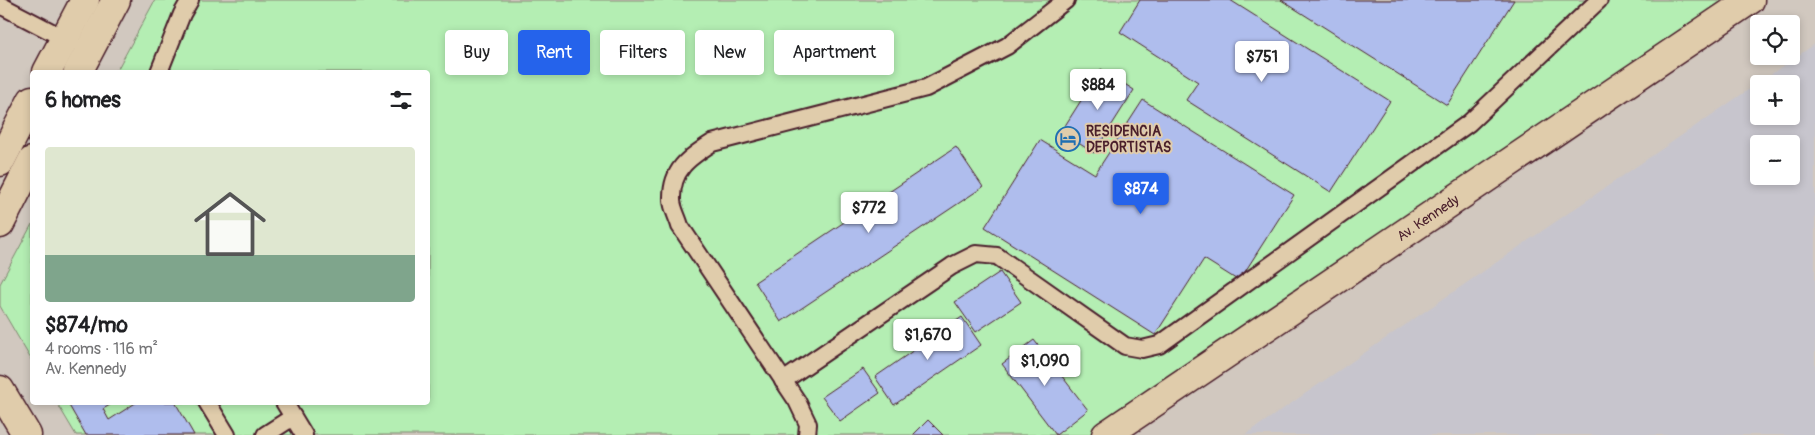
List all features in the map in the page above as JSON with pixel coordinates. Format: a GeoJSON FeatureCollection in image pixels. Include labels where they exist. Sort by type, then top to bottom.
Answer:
{"type":"FeatureCollection","features":[{"type":"Feature","properties":{"kind":"street"},"geometry":{"type":"LineString","coordinates":[[48,70],[85,0]]}},
{"type":"Feature","properties":{"kind":"street"},"geometry":{"type":"LineString","coordinates":[[84,62],[116,0]]}},
{"type":"Feature","properties":{"kind":"street","name":"Av. Kennedy"},"geometry":{"type":"LineString","coordinates":[[1106,435],[1750,0]]}},
{"type":"Feature","properties":{"kind":"street"},"geometry":{"type":"LineString","coordinates":[[0,162],[30,104]]}},
{"type":"Feature","properties":{"kind":"street"},"geometry":{"type":"LineString","coordinates":[[0,224],[30,165]]}},
{"type":"Feature","properties":{"kind":"street"},"geometry":{"type":"LineString","coordinates":[[0,390],[27,435]]}},
{"type":"Feature","properties":{"kind":"lane"},"geometry":{"type":"LineString","coordinates":[[160,70],[182,14],[190,0]]}},
{"type":"Feature","properties":{"kind":"lane"},"geometry":{"type":"LineString","coordinates":[[807,435],[808,424],[796,401],[680,226],[672,202],[675,176],[690,156],[712,143],[926,88],[1007,46],[1066,0]]}},
{"type":"Feature","properties":{"kind":"lane"},"geometry":{"type":"LineString","coordinates":[[783,381],[952,266],[976,254],[997,256],[1125,346],[1142,349],[1159,345],[1469,123],[1599,0]]}},
{"type":"Feature","properties":{"kind":"lane"},"geometry":{"type":"LineString","coordinates":[[0,5],[65,39],[84,62]]}},
{"type":"Feature","properties":{"kind":"lane"},"geometry":{"type":"LineString","coordinates":[[209,405],[227,435]]}},
{"type":"Feature","properties":{"kind":"lane"},"geometry":{"type":"LineString","coordinates":[[286,405],[304,435]]}},
{"type":"Feature","properties":{"kind":"lane"},"geometry":{"type":"LineString","coordinates":[[265,435],[293,417]]}},
{"type":"Feature","properties":{"kind":"shaded area"},"geometry":{"type":"Polygon","coordinates":[[[1815,44],[1815,435],[1245,435],[1750,89],[1750,125],[1800,125],[1800,75],[1770,75],[1784,65],[1800,65],[1800,54],[1815,44]]]}},
{"type":"Feature","properties":{"kind":"green space"},"geometry":{"type":"Polygon","coordinates":[[[155,0],[1738,0],[1089,435],[76,435],[58,405],[430,405],[430,70],[117,70],[155,0]]]}},
{"type":"Feature","properties":{"kind":"green space"},"geometry":{"type":"Polygon","coordinates":[[[30,228],[30,358],[0,306],[0,284],[30,228]]]}},
{"type":"Feature","properties":{"kind":"building"},"geometry":{"type":"Polygon","coordinates":[[[1140,0],[1230,0],[1390,101],[1331,192],[1186,100],[1198,82],[1120,32],[1140,0]]]}},
{"type":"Feature","properties":{"kind":"building"},"geometry":{"type":"Polygon","coordinates":[[[1281,0],[1514,0],[1447,105],[1281,0]]]}},
{"type":"Feature","properties":{"kind":"building"},"geometry":{"type":"Polygon","coordinates":[[[1101,69],[1134,90],[1094,153],[1061,132],[1101,69]]]}},
{"type":"Feature","properties":{"kind":"building"},"geometry":{"type":"Polygon","coordinates":[[[1143,100],[1294,195],[1239,281],[1204,259],[1155,335],[985,227],[1040,140],[1095,174],[1143,100]]]}},
{"type":"Feature","properties":{"kind":"building"},"geometry":{"type":"Polygon","coordinates":[[[956,147],[983,187],[781,322],[755,282],[956,147]]]}},
{"type":"Feature","properties":{"kind":"building"},"geometry":{"type":"Polygon","coordinates":[[[1000,272],[1021,302],[976,332],[955,302],[1000,272]]]}},
{"type":"Feature","properties":{"kind":"building"},"geometry":{"type":"Polygon","coordinates":[[[962,317],[981,345],[894,405],[875,377],[962,317]]]}},
{"type":"Feature","properties":{"kind":"building"},"geometry":{"type":"Polygon","coordinates":[[[1034,340],[1088,410],[1056,435],[1002,364],[1034,340]]]}},
{"type":"Feature","properties":{"kind":"building"},"geometry":{"type":"Polygon","coordinates":[[[863,369],[880,393],[840,421],[822,397],[863,369]]]}},
{"type":"Feature","properties":{"kind":"building"},"geometry":{"type":"Polygon","coordinates":[[[69,405],[110,405],[103,409],[109,420],[132,405],[177,405],[194,435],[86,435],[69,405]]]}},
{"type":"Feature","properties":{"kind":"building"},"geometry":{"type":"Polygon","coordinates":[[[928,420],[943,435],[913,435],[928,420]]]}},
{"type":"Feature","properties":{"kind":"place","name":"RESIDENCIA DEPORTISTAS"},"geometry":{"type":"Point","coordinates":[1068,139]}}]}
